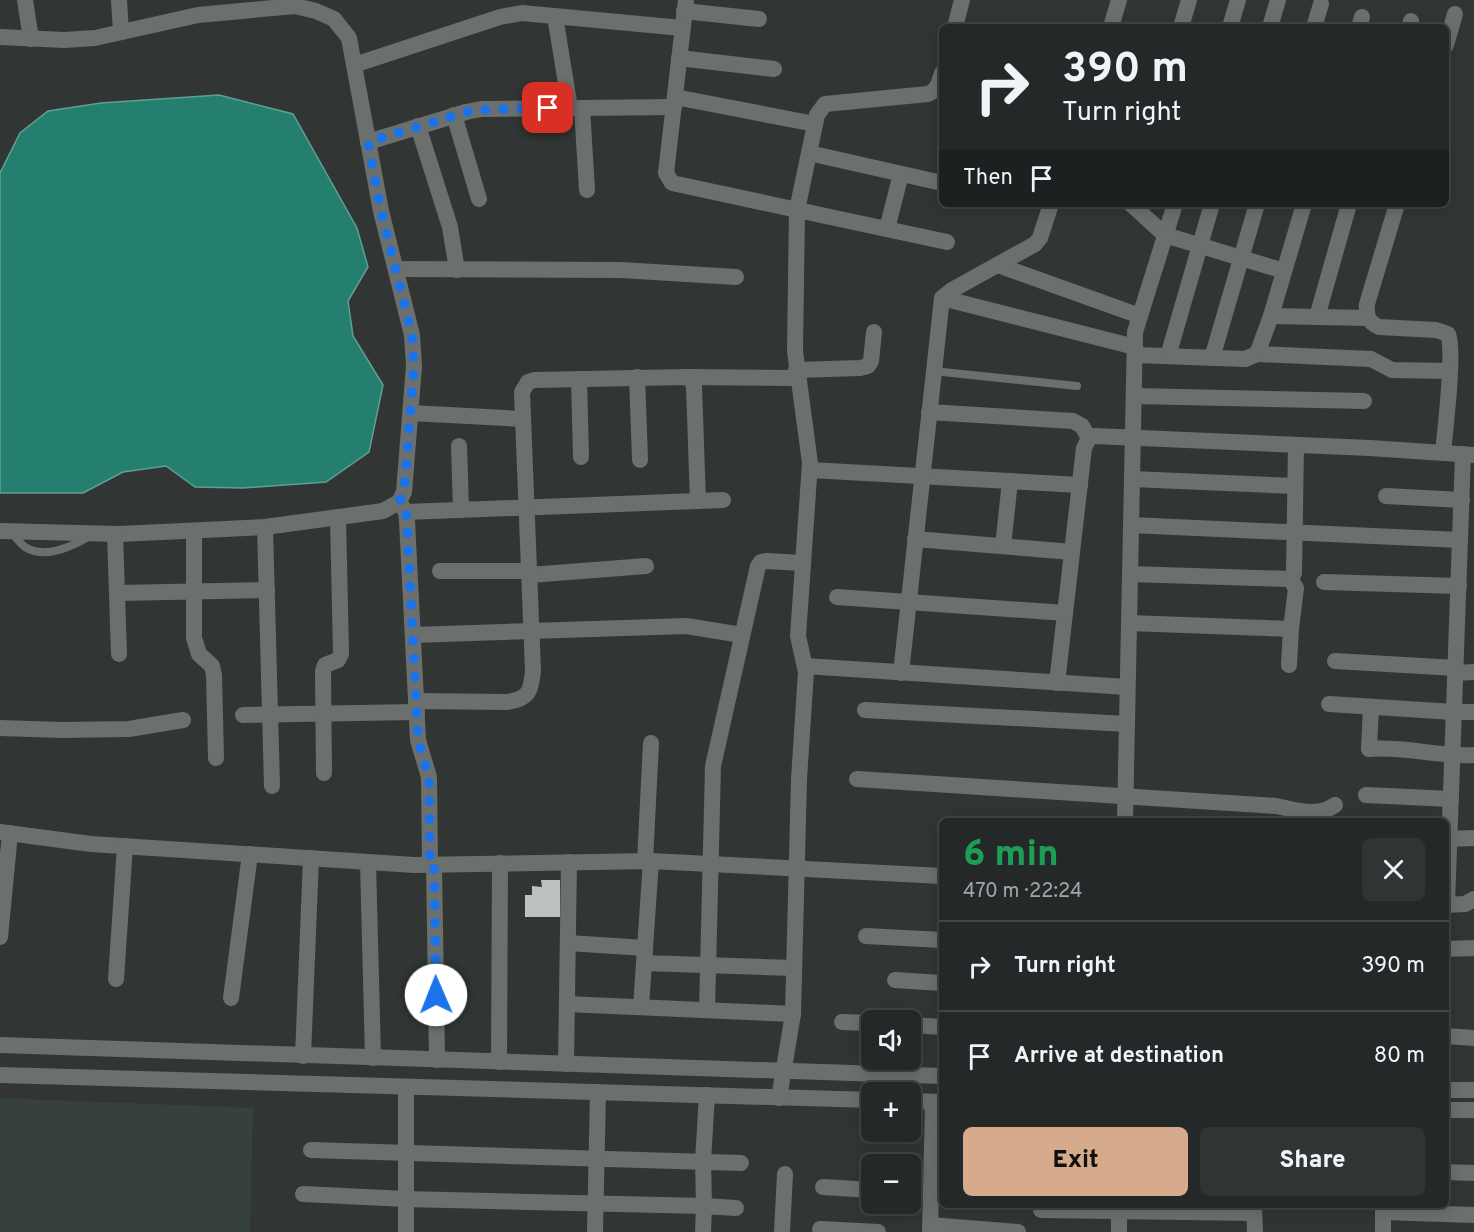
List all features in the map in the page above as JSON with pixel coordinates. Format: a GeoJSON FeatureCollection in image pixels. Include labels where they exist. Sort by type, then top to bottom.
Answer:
{"type":"FeatureCollection","features":[{"type":"Feature","properties":{"kind":"street"},"geometry":{"type":"LineString","coordinates":[[25,0],[32,39]]}},
{"type":"Feature","properties":{"kind":"street"},"geometry":{"type":"LineString","coordinates":[[119,0],[121,32]]}},
{"type":"Feature","properties":{"kind":"street"},"geometry":{"type":"LineString","coordinates":[[956,24],[962,0]]}},
{"type":"Feature","properties":{"kind":"street"},"geometry":{"type":"LineString","coordinates":[[1112,24],[1119,0]]}},
{"type":"Feature","properties":{"kind":"street"},"geometry":{"type":"LineString","coordinates":[[1182,24],[1188,0]]}},
{"type":"Feature","properties":{"kind":"street"},"geometry":{"type":"LineString","coordinates":[[1231,24],[1238,0]]}},
{"type":"Feature","properties":{"kind":"street"},"geometry":{"type":"LineString","coordinates":[[1271,24],[1278,0]]}},
{"type":"Feature","properties":{"kind":"street"},"geometry":{"type":"LineString","coordinates":[[1315,24],[1321,4]]}},
{"type":"Feature","properties":{"kind":"street"},"geometry":{"type":"LineString","coordinates":[[0,37],[95,38],[198,15],[295,6],[316,11],[334,19],[350,38],[381,211],[412,335],[414,366],[402,507],[413,635],[418,740],[429,777],[436,1060]]}},
{"type":"Feature","properties":{"kind":"street"},"geometry":{"type":"LineString","coordinates":[[759,19],[685,6],[666,173],[672,183],[947,242]]}},
{"type":"Feature","properties":{"kind":"street"},"geometry":{"type":"LineString","coordinates":[[354,65],[500,17],[522,13],[682,28]]}},
{"type":"Feature","properties":{"kind":"street"},"geometry":{"type":"LineString","coordinates":[[1449,35],[1455,14]]}},
{"type":"Feature","properties":{"kind":"street"},"geometry":{"type":"LineString","coordinates":[[555,15],[576,108],[587,190]]}},
{"type":"Feature","properties":{"kind":"street"},"geometry":{"type":"LineString","coordinates":[[679,58],[774,69]]}},
{"type":"Feature","properties":{"kind":"street"},"geometry":{"type":"LineString","coordinates":[[779,1098],[793,1014],[796,868],[805,666],[798,636],[810,470],[795,351],[798,210],[815,124],[825,104],[928,94],[934,92],[939,83]]}},
{"type":"Feature","properties":{"kind":"street"},"geometry":{"type":"LineString","coordinates":[[368,142],[481,109],[576,108],[674,102],[815,124]]}},
{"type":"Feature","properties":{"kind":"street"},"geometry":{"type":"LineString","coordinates":[[454,116],[479,199]]}},
{"type":"Feature","properties":{"kind":"street"},"geometry":{"type":"LineString","coordinates":[[418,126],[450,227],[456,270]]}},
{"type":"Feature","properties":{"kind":"street"},"geometry":{"type":"LineString","coordinates":[[809,153],[939,182]]}},
{"type":"Feature","properties":{"kind":"street"},"geometry":{"type":"LineString","coordinates":[[886,229],[901,174]]}},
{"type":"Feature","properties":{"kind":"street"},"geometry":{"type":"LineString","coordinates":[[901,673],[942,298],[952,290],[1035,244],[1040,238],[1050,207]]}},
{"type":"Feature","properties":{"kind":"street"},"geometry":{"type":"LineString","coordinates":[[1134,207],[1165,235],[1284,271]]}},
{"type":"Feature","properties":{"kind":"street"},"geometry":{"type":"LineString","coordinates":[[1125,818],[1135,332],[1174,207]]}},
{"type":"Feature","properties":{"kind":"street"},"geometry":{"type":"LineString","coordinates":[[1168,356],[1211,207]]}},
{"type":"Feature","properties":{"kind":"street"},"geometry":{"type":"LineString","coordinates":[[1212,358],[1256,207]]}},
{"type":"Feature","properties":{"kind":"street"},"geometry":{"type":"LineString","coordinates":[[1257,354],[1303,207]]}},
{"type":"Feature","properties":{"kind":"street"},"geometry":{"type":"LineString","coordinates":[[1317,317],[1348,207]]}},
{"type":"Feature","properties":{"kind":"street"},"geometry":{"type":"LineString","coordinates":[[1396,207],[1367,304],[1367,318],[1371,324],[1379,327],[1443,331],[1450,340],[1443,453]]}},
{"type":"Feature","properties":{"kind":"street"},"geometry":{"type":"LineString","coordinates":[[998,265],[1140,316]]}},
{"type":"Feature","properties":{"kind":"street"},"geometry":{"type":"LineString","coordinates":[[396,269],[621,270],[736,277]]}},
{"type":"Feature","properties":{"kind":"street"},"geometry":{"type":"LineString","coordinates":[[942,298],[1135,351],[1168,356],[1245,359],[1257,354],[1371,359],[1392,370],[1449,371]]}},
{"type":"Feature","properties":{"kind":"street"},"geometry":{"type":"LineString","coordinates":[[1270,316],[1367,318]]}},
{"type":"Feature","properties":{"kind":"street"},"geometry":{"type":"LineString","coordinates":[[243,715],[323,713],[507,702],[519,700],[530,690],[532,681],[530,573],[522,392],[528,382],[534,380],[797,374],[860,368],[868,366],[871,361],[874,332]]}},
{"type":"Feature","properties":{"kind":"street"},"geometry":{"type":"LineString","coordinates":[[637,377],[640,460]]}},
{"type":"Feature","properties":{"kind":"street"},"geometry":{"type":"LineString","coordinates":[[687,377],[692,381],[694,387],[698,501]]}},
{"type":"Feature","properties":{"kind":"street"},"geometry":{"type":"LineString","coordinates":[[579,379],[581,458]]}},
{"type":"Feature","properties":{"kind":"street"},"geometry":{"type":"LineString","coordinates":[[1134,396],[1364,401]]}},
{"type":"Feature","properties":{"kind":"street"},"geometry":{"type":"LineString","coordinates":[[929,412],[1073,421],[1082,426],[1089,438]]}},
{"type":"Feature","properties":{"kind":"street"},"geometry":{"type":"LineString","coordinates":[[411,413],[523,419]]}},
{"type":"Feature","properties":{"kind":"street"},"geometry":{"type":"LineString","coordinates":[[1057,683],[1084,448],[1089,438],[1095,436],[1469,454],[1462,500],[1460,540],[1465,619],[1456,670],[1449,824]]}},
{"type":"Feature","properties":{"kind":"street"},"geometry":{"type":"LineString","coordinates":[[1290,579],[1294,573],[1296,445]]}},
{"type":"Feature","properties":{"kind":"street"},"geometry":{"type":"LineString","coordinates":[[459,446],[461,510]]}},
{"type":"Feature","properties":{"kind":"street"},"geometry":{"type":"LineString","coordinates":[[810,470],[1080,485]]}},
{"type":"Feature","properties":{"kind":"street"},"geometry":{"type":"LineString","coordinates":[[1132,479],[1295,486]]}},
{"type":"Feature","properties":{"kind":"street"},"geometry":{"type":"LineString","coordinates":[[1004,546],[1010,481]]}},
{"type":"Feature","properties":{"kind":"street"},"geometry":{"type":"LineString","coordinates":[[1386,496],[1462,500]]}},
{"type":"Feature","properties":{"kind":"street"},"geometry":{"type":"LineString","coordinates":[[5,531],[115,534],[194,531],[265,527],[402,507],[461,510],[723,500]]}},
{"type":"Feature","properties":{"kind":"street"},"geometry":{"type":"LineString","coordinates":[[324,773],[323,667],[338,660],[341,654],[338,518]]}},
{"type":"Feature","properties":{"kind":"street"},"geometry":{"type":"LineString","coordinates":[[1131,525],[1460,540]]}},
{"type":"Feature","properties":{"kind":"street"},"geometry":{"type":"LineString","coordinates":[[265,527],[272,786]]}},
{"type":"Feature","properties":{"kind":"street"},"geometry":{"type":"LineString","coordinates":[[194,531],[194,638],[195,647],[212,666],[214,675],[216,758]]}},
{"type":"Feature","properties":{"kind":"street"},"geometry":{"type":"LineString","coordinates":[[115,534],[119,654]]}},
{"type":"Feature","properties":{"kind":"street"},"geometry":{"type":"LineString","coordinates":[[915,538],[1072,552]]}},
{"type":"Feature","properties":{"kind":"street"},"geometry":{"type":"LineString","coordinates":[[707,1010],[713,766],[756,570],[761,562],[766,561],[803,562]]}},
{"type":"Feature","properties":{"kind":"street"},"geometry":{"type":"LineString","coordinates":[[440,571],[530,573],[646,566]]}},
{"type":"Feature","properties":{"kind":"street"},"geometry":{"type":"LineString","coordinates":[[1130,574],[1290,579]]}},
{"type":"Feature","properties":{"kind":"street"},"geometry":{"type":"LineString","coordinates":[[1289,665],[1296,588],[1290,579]]}},
{"type":"Feature","properties":{"kind":"street"},"geometry":{"type":"LineString","coordinates":[[1324,582],[1464,583]]}},
{"type":"Feature","properties":{"kind":"street"},"geometry":{"type":"LineString","coordinates":[[117,593],[267,590]]}},
{"type":"Feature","properties":{"kind":"street"},"geometry":{"type":"LineString","coordinates":[[837,597],[1065,613]]}},
{"type":"Feature","properties":{"kind":"street"},"geometry":{"type":"LineString","coordinates":[[1129,623],[1291,629]]}},
{"type":"Feature","properties":{"kind":"street"},"geometry":{"type":"LineString","coordinates":[[413,635],[686,626],[742,635]]}},
{"type":"Feature","properties":{"kind":"street"},"geometry":{"type":"LineString","coordinates":[[1335,661],[1474,672]]}},
{"type":"Feature","properties":{"kind":"street"},"geometry":{"type":"LineString","coordinates":[[805,666],[1128,687]]}},
{"type":"Feature","properties":{"kind":"street"},"geometry":{"type":"LineString","coordinates":[[1329,704],[1474,712]]}},
{"type":"Feature","properties":{"kind":"street"},"geometry":{"type":"LineString","coordinates":[[1371,707],[1369,749],[1382,748],[1452,756],[1474,754]]}},
{"type":"Feature","properties":{"kind":"street"},"geometry":{"type":"LineString","coordinates":[[865,710],[1127,724]]}},
{"type":"Feature","properties":{"kind":"street"},"geometry":{"type":"LineString","coordinates":[[0,728],[129,729],[183,720]]}},
{"type":"Feature","properties":{"kind":"street"},"geometry":{"type":"LineString","coordinates":[[641,1007],[645,956],[651,742]]}},
{"type":"Feature","properties":{"kind":"street"},"geometry":{"type":"LineString","coordinates":[[857,779],[1276,806],[1312,813],[1326,812],[1335,805]]}},
{"type":"Feature","properties":{"kind":"street"},"geometry":{"type":"LineString","coordinates":[[1366,795],[1451,799]]}},
{"type":"Feature","properties":{"kind":"street"},"geometry":{"type":"LineString","coordinates":[[0,937],[5,832],[91,844],[368,862],[432,864],[648,861],[939,876]]}},
{"type":"Feature","properties":{"kind":"street"},"geometry":{"type":"LineString","coordinates":[[1449,836],[1474,838]]}},
{"type":"Feature","properties":{"kind":"street"},"geometry":{"type":"LineString","coordinates":[[116,979],[125,846]]}},
{"type":"Feature","properties":{"kind":"street"},"geometry":{"type":"LineString","coordinates":[[231,998],[250,854]]}},
{"type":"Feature","properties":{"kind":"street"},"geometry":{"type":"LineString","coordinates":[[303,1056],[311,858]]}},
{"type":"Feature","properties":{"kind":"street"},"geometry":{"type":"LineString","coordinates":[[368,862],[373,1058]]}},
{"type":"Feature","properties":{"kind":"street"},"geometry":{"type":"LineString","coordinates":[[566,1064],[569,862]]}},
{"type":"Feature","properties":{"kind":"street"},"geometry":{"type":"LineString","coordinates":[[499,1062],[500,863]]}},
{"type":"Feature","properties":{"kind":"street"},"geometry":{"type":"LineString","coordinates":[[1449,905],[1465,904],[1474,898]]}},
{"type":"Feature","properties":{"kind":"street"},"geometry":{"type":"LineString","coordinates":[[866,936],[939,940]]}},
{"type":"Feature","properties":{"kind":"street"},"geometry":{"type":"LineString","coordinates":[[568,943],[708,966],[794,968]]}},
{"type":"Feature","properties":{"kind":"street"},"geometry":{"type":"LineString","coordinates":[[1449,950],[1474,948]]}},
{"type":"Feature","properties":{"kind":"street"},"geometry":{"type":"LineString","coordinates":[[896,980],[939,982]]}},
{"type":"Feature","properties":{"kind":"street"},"geometry":{"type":"LineString","coordinates":[[567,1004],[793,1014]]}},
{"type":"Feature","properties":{"kind":"street"},"geometry":{"type":"LineString","coordinates":[[842,1022],[861,1023]]}},
{"type":"Feature","properties":{"kind":"street"},"geometry":{"type":"LineString","coordinates":[[921,1026],[939,1027]]}},
{"type":"Feature","properties":{"kind":"street"},"geometry":{"type":"LineString","coordinates":[[1449,1036],[1474,1038]]}},
{"type":"Feature","properties":{"kind":"street"},"geometry":{"type":"LineString","coordinates":[[0,1045],[939,1076]]}},
{"type":"Feature","properties":{"kind":"street"},"geometry":{"type":"LineString","coordinates":[[619,1093],[620,1066]]}},
{"type":"Feature","properties":{"kind":"street"},"geometry":{"type":"LineString","coordinates":[[0,1075],[861,1100]]}},
{"type":"Feature","properties":{"kind":"street"},"geometry":{"type":"LineString","coordinates":[[406,1087],[406,1232]]}},
{"type":"Feature","properties":{"kind":"street"},"geometry":{"type":"LineString","coordinates":[[1449,1090],[1474,1090]]}},
{"type":"Feature","properties":{"kind":"street"},"geometry":{"type":"LineString","coordinates":[[595,1232],[598,1092]]}},
{"type":"Feature","properties":{"kind":"street"},"geometry":{"type":"LineString","coordinates":[[704,1232],[707,1095]]}},
{"type":"Feature","properties":{"kind":"street"},"geometry":{"type":"LineString","coordinates":[[921,1101],[938,1102],[935,1186],[930,1229],[1018,1232]]}},
{"type":"Feature","properties":{"kind":"street"},"geometry":{"type":"LineString","coordinates":[[1449,1110],[1474,1110]]}},
{"type":"Feature","properties":{"kind":"street"},"geometry":{"type":"LineString","coordinates":[[311,1150],[741,1163]]}},
{"type":"Feature","properties":{"kind":"street"},"geometry":{"type":"LineString","coordinates":[[1449,1172],[1474,1173]]}},
{"type":"Feature","properties":{"kind":"street"},"geometry":{"type":"LineString","coordinates":[[782,1232],[784,1174]]}},
{"type":"Feature","properties":{"kind":"street"},"geometry":{"type":"LineString","coordinates":[[823,1187],[861,1189]]}},
{"type":"Feature","properties":{"kind":"street"},"geometry":{"type":"LineString","coordinates":[[303,1194],[736,1208]]}},
{"type":"Feature","properties":{"kind":"street"},"geometry":{"type":"LineString","coordinates":[[1119,1208],[1119,1232]]}},
{"type":"Feature","properties":{"kind":"street"},"geometry":{"type":"LineString","coordinates":[[1383,1232],[1383,1208],[1474,1215]]}},
{"type":"Feature","properties":{"kind":"street"},"geometry":{"type":"LineString","coordinates":[[1041,1210],[1254,1209],[1255,1232]]}},
{"type":"Feature","properties":{"kind":"street"},"geometry":{"type":"LineString","coordinates":[[820,1229],[878,1232]]}},
{"type":"Feature","properties":{"kind":"lane"},"geometry":{"type":"LineString","coordinates":[[933,371],[1077,386]]}},
{"type":"Feature","properties":{"kind":"shaded area"},"geometry":{"type":"Polygon","coordinates":[[[219,95],[293,114],[357,228],[368,267],[348,301],[353,336],[383,385],[369,452],[326,482],[243,488],[195,487],[166,466],[123,472],[83,493],[0,493],[0,173],[20,133],[48,111],[101,103],[219,95]]]}},
{"type":"Feature","properties":{"kind":"shaded area"},"geometry":{"type":"Polygon","coordinates":[[[0,1098],[253,1108],[250,1232],[0,1232],[0,1098]]]}},
{"type":"Feature","properties":{"kind":"building"},"geometry":{"type":"Polygon","coordinates":[[[541,880],[560,880],[560,917],[525,917],[525,895],[532,895],[532,886],[542,887],[541,880]]]}},
{"type":"Feature","properties":{"kind":"route"},"geometry":{"type":"LineString","coordinates":[[436,995],[434,864],[430,864],[429,777],[418,740],[407,521],[406,512],[399,502],[404,492],[414,366],[412,335],[381,211],[368,142],[473,110],[548,108]]}}]}
